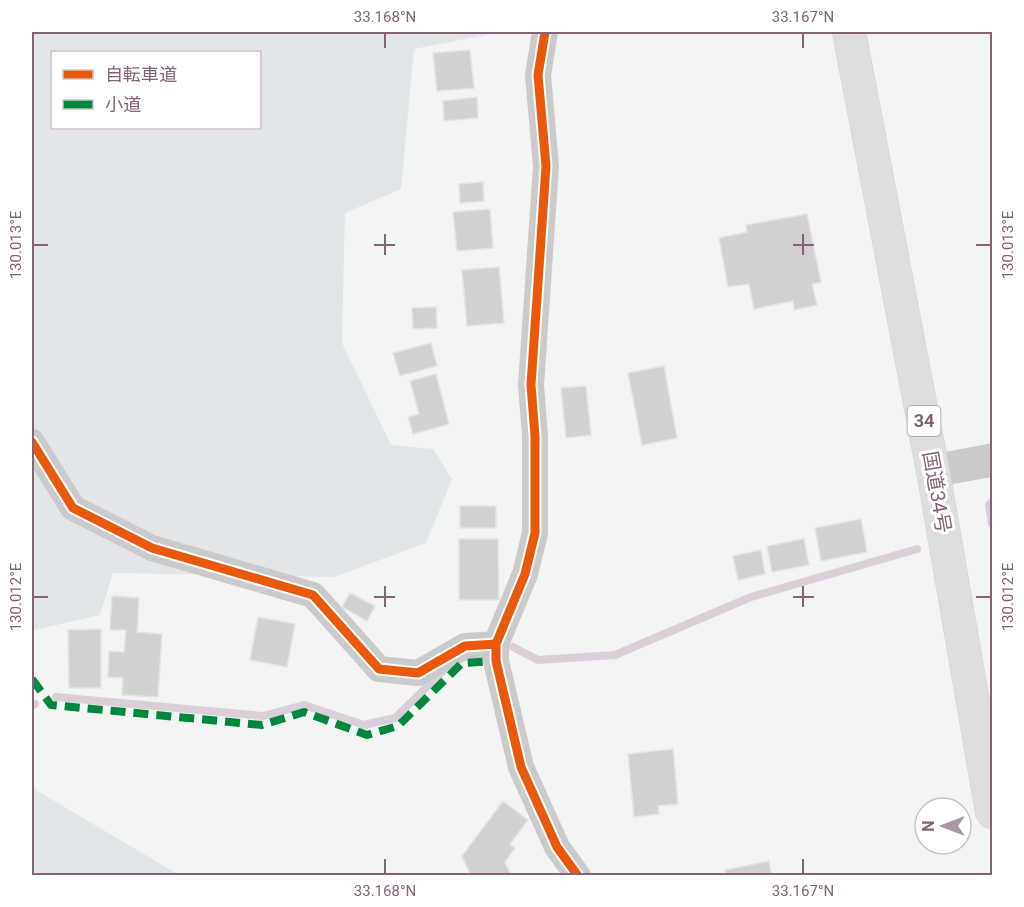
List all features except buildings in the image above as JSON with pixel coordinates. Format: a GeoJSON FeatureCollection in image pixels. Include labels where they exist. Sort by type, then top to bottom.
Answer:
{"type":"FeatureCollection","features":[{"type":"Feature","properties":{"kind":"highway","name":"国道34号"},"geometry":{"type":"LineString","coordinates":[[849,32],[933,471],[993,812]]}},
{"type":"Feature","properties":{"kind":"street"},"geometry":{"type":"LineString","coordinates":[[545,32],[538,75],[546,166],[531,385],[535,436],[535,533],[525,574],[496,644],[496,661],[521,766],[557,847],[578,876]]}},
{"type":"Feature","properties":{"kind":"street"},"geometry":{"type":"LineString","coordinates":[[32,442],[73,508],[152,548],[313,594],[380,669],[418,673],[465,646],[496,644]]}},
{"type":"Feature","properties":{"kind":"street"},"geometry":{"type":"LineString","coordinates":[[933,471],[993,460]]}},
{"type":"Feature","properties":{"kind":"shaded area"},"geometry":{"type":"Polygon","coordinates":[[[32,32],[501,32],[414,49],[401,189],[345,213],[342,343],[391,445],[433,449],[452,479],[426,543],[334,577],[113,573],[100,615],[35,630],[32,625],[32,32]]]}},
{"type":"Feature","properties":{"kind":"shaded area"},"geometry":{"type":"Polygon","coordinates":[[[32,780],[36,790],[179,875],[32,875],[32,780]]]}},
{"type":"Feature","properties":{"kind":"waterway"},"geometry":{"type":"LineString","coordinates":[[992,502],[989,505],[992,524]]}},
{"type":"Feature","properties":{"kind":"waterway"},"geometry":{"type":"LineString","coordinates":[[513,647],[538,660],[615,655],[751,597],[917,549]]}},
{"type":"Feature","properties":{"kind":"waterway"},"geometry":{"type":"LineString","coordinates":[[56,697],[263,716],[304,705],[364,725],[395,718],[443,671]]}},
{"type":"Feature","properties":{"kind":"marked path"},"geometry":{"type":"LineString","coordinates":[[32,679],[51,705],[262,725],[304,712],[367,735],[398,726],[462,663],[496,661]]}},
{"type":"Feature","properties":{"kind":"cycle path"},"geometry":{"type":"LineString","coordinates":[[545,32],[538,75],[546,166],[531,385],[535,436],[535,533],[525,574],[496,644],[496,661],[521,767],[557,847],[578,876]]}},
{"type":"Feature","properties":{"kind":"cycle path"},"geometry":{"type":"LineString","coordinates":[[32,442],[73,508],[152,548],[313,595],[379,669],[418,673],[465,646],[496,644]]}}]}
